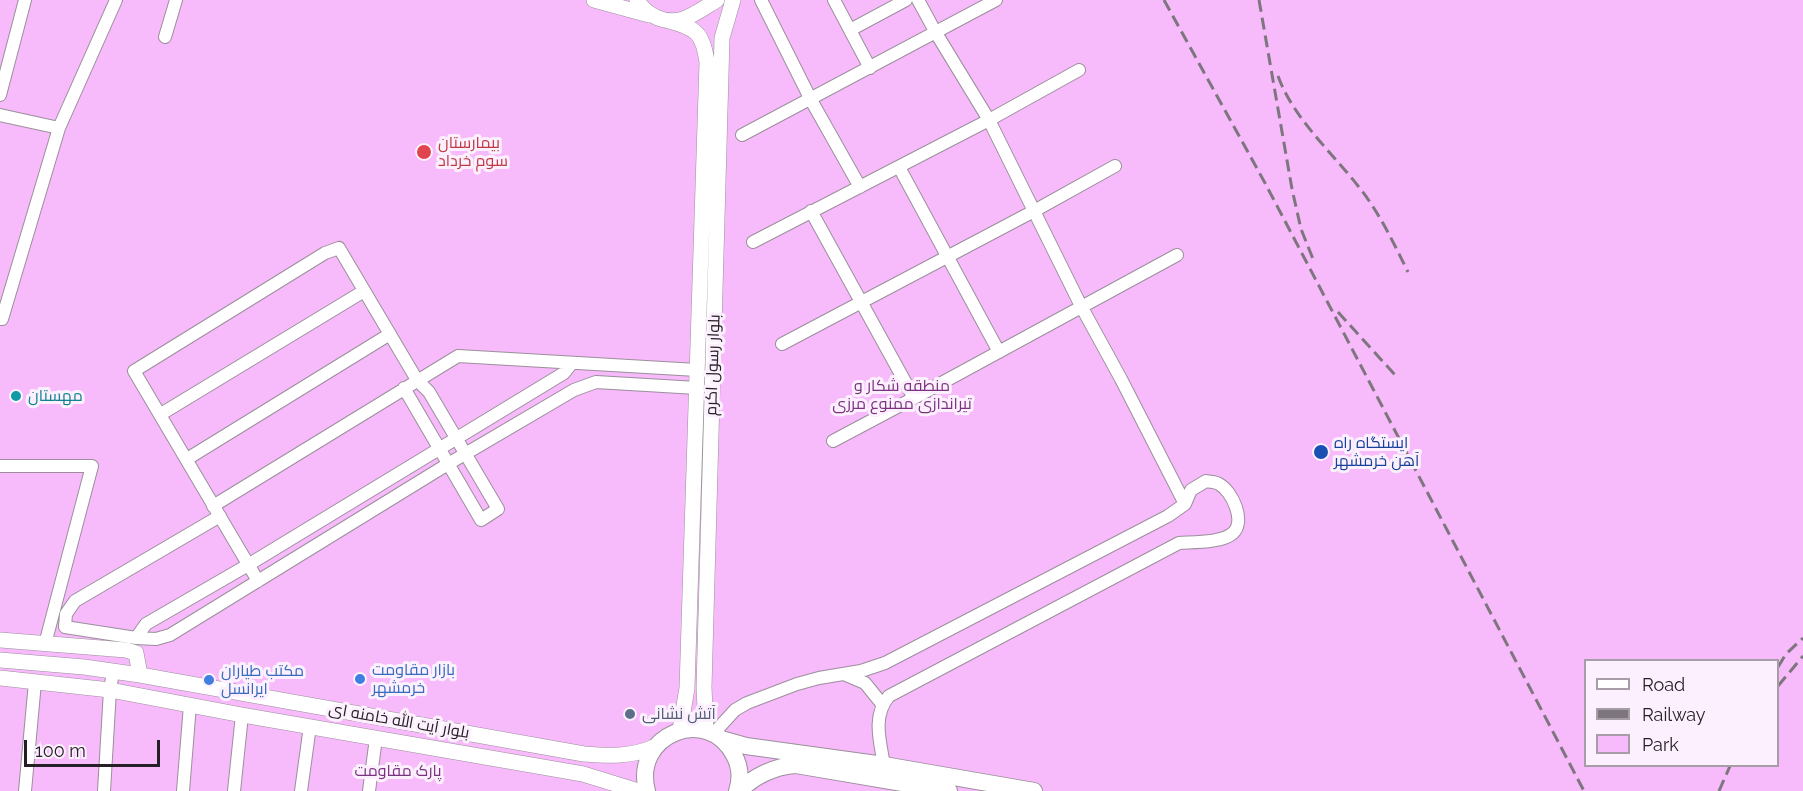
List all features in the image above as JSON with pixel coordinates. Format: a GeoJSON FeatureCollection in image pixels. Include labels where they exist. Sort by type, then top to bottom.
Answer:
{"type":"FeatureCollection","features":[{"type":"Feature","properties":{"kind":"highway"},"geometry":{"type":"LineString","coordinates":[[647,791],[644,778],[645,767],[654,747],[670,734],[680,730],[698,729],[746,746],[884,765],[1034,791]]}},
{"type":"Feature","properties":{"kind":"highway"},"geometry":{"type":"LineString","coordinates":[[714,735],[730,748],[737,760],[738,791]]}},
{"type":"Feature","properties":{"kind":"highway"},"geometry":{"type":"LineString","coordinates":[[738,791],[757,777],[784,766],[796,765],[949,791]]}},
{"type":"Feature","properties":{"kind":"main road"},"geometry":{"type":"LineString","coordinates":[[594,0],[669,21],[683,19],[717,0]]}},
{"type":"Feature","properties":{"kind":"main road"},"geometry":{"type":"LineString","coordinates":[[637,0],[641,7],[651,15]]}},
{"type":"Feature","properties":{"kind":"main road","name":"بلوار رسول اکرم"},"geometry":{"type":"LineString","coordinates":[[680,730],[687,688],[697,370],[706,350],[722,38],[733,0]]}},
{"type":"Feature","properties":{"kind":"main road","name":"بلوار رسول اکرم"},"geometry":{"type":"LineString","coordinates":[[669,21],[686,25],[698,33],[705,45],[707,62],[704,687],[714,735]]}},
{"type":"Feature","properties":{"kind":"main road"},"geometry":{"type":"LineString","coordinates":[[0,640],[126,650],[136,653],[140,675]]}},
{"type":"Feature","properties":{"kind":"main road","name":"بلوار آیت الله خامنه ای"},"geometry":{"type":"LineString","coordinates":[[0,660],[84,667],[140,675],[584,754],[616,756],[640,753],[654,747]]}},
{"type":"Feature","properties":{"kind":"main road","name":"بلوار آیت الله خامنه ای"},"geometry":{"type":"LineString","coordinates":[[0,678],[110,690],[583,774],[638,791]]}},
{"type":"Feature","properties":{"kind":"street"},"geometry":{"type":"LineString","coordinates":[[0,96],[25,0]]}},
{"type":"Feature","properties":{"kind":"street"},"geometry":{"type":"LineString","coordinates":[[0,319],[2,319],[59,128],[116,0]]}},
{"type":"Feature","properties":{"kind":"street"},"geometry":{"type":"LineString","coordinates":[[165,37],[176,0]]}},
{"type":"Feature","properties":{"kind":"street"},"geometry":{"type":"LineString","coordinates":[[761,0],[860,187]]}},
{"type":"Feature","properties":{"kind":"street"},"geometry":{"type":"LineString","coordinates":[[834,0],[870,68]]}},
{"type":"Feature","properties":{"kind":"street"},"geometry":{"type":"LineString","coordinates":[[850,30],[906,0]]}},
{"type":"Feature","properties":{"kind":"street"},"geometry":{"type":"LineString","coordinates":[[918,0],[990,120],[1081,306],[1185,504]]}},
{"type":"Feature","properties":{"kind":"street"},"geometry":{"type":"LineString","coordinates":[[742,135],[812,100],[996,0]]}},
{"type":"Feature","properties":{"kind":"street"},"geometry":{"type":"LineString","coordinates":[[753,242],[990,120],[1078,70]]}},
{"type":"Feature","properties":{"kind":"street"},"geometry":{"type":"LineString","coordinates":[[0,115],[59,128]]}},
{"type":"Feature","properties":{"kind":"street"},"geometry":{"type":"LineString","coordinates":[[899,166],[999,352]]}},
{"type":"Feature","properties":{"kind":"street"},"geometry":{"type":"LineString","coordinates":[[782,344],[1115,166]]}},
{"type":"Feature","properties":{"kind":"street"},"geometry":{"type":"LineString","coordinates":[[811,212],[914,398]]}},
{"type":"Feature","properties":{"kind":"street"},"geometry":{"type":"LineString","coordinates":[[258,581],[134,371],[325,253],[339,248],[417,380],[429,392],[498,509],[481,520],[404,388]]}},
{"type":"Feature","properties":{"kind":"street"},"geometry":{"type":"LineString","coordinates":[[833,441],[1177,255]]}},
{"type":"Feature","properties":{"kind":"street"},"geometry":{"type":"LineString","coordinates":[[161,414],[364,291]]}},
{"type":"Feature","properties":{"kind":"street"},"geometry":{"type":"LineString","coordinates":[[187,459],[390,334]]}},
{"type":"Feature","properties":{"kind":"street"},"geometry":{"type":"LineString","coordinates":[[697,370],[568,368],[458,356],[404,388],[75,601],[66,614],[65,627],[136,638],[156,639],[170,635],[448,464],[574,390],[596,382],[697,388]]}},
{"type":"Feature","properties":{"kind":"street"},"geometry":{"type":"LineString","coordinates":[[568,368],[574,390]]}},
{"type":"Feature","properties":{"kind":"street"},"geometry":{"type":"LineString","coordinates":[[136,638],[146,624],[439,449],[568,368]]}},
{"type":"Feature","properties":{"kind":"street"},"geometry":{"type":"LineString","coordinates":[[662,386],[663,368]]}},
{"type":"Feature","properties":{"kind":"street"},"geometry":{"type":"LineString","coordinates":[[0,466],[92,466],[45,644]]}},
{"type":"Feature","properties":{"kind":"street"},"geometry":{"type":"LineString","coordinates":[[714,735],[735,710],[747,703],[796,684],[819,678],[846,675],[885,663],[1168,516],[1185,504],[1191,490],[1206,481],[1218,483],[1226,489],[1239,513],[1238,524],[1233,533],[1217,541],[1179,543],[889,696],[882,704],[878,724],[884,765]]}},
{"type":"Feature","properties":{"kind":"street"},"geometry":{"type":"LineString","coordinates":[[340,509],[349,525]]}},
{"type":"Feature","properties":{"kind":"street"},"geometry":{"type":"LineString","coordinates":[[104,791],[113,672]]}},
{"type":"Feature","properties":{"kind":"street"},"geometry":{"type":"LineString","coordinates":[[846,675],[865,683],[882,704]]}},
{"type":"Feature","properties":{"kind":"street"},"geometry":{"type":"LineString","coordinates":[[25,791],[35,682]]}},
{"type":"Feature","properties":{"kind":"street"},"geometry":{"type":"LineString","coordinates":[[183,791],[190,705]]}},
{"type":"Feature","properties":{"kind":"street"},"geometry":{"type":"LineString","coordinates":[[234,791],[242,715]]}},
{"type":"Feature","properties":{"kind":"street"},"geometry":{"type":"LineString","coordinates":[[301,791],[310,726]]}},
{"type":"Feature","properties":{"kind":"street"},"geometry":{"type":"LineString","coordinates":[[369,791],[376,738]]}},
{"type":"Feature","properties":{"kind":"green space","name":"منطقه شکار و تیراندازی ممنوع مرزی"},"geometry":{"type":"Polygon","coordinates":[[[0,0],[1803,0],[1803,791],[0,791],[0,0]]]}},
{"type":"Feature","properties":{"kind":"railway"},"geometry":{"type":"LineString","coordinates":[[1164,0],[1265,183],[1584,791]]}},
{"type":"Feature","properties":{"kind":"railway"},"geometry":{"type":"LineString","coordinates":[[1259,0],[1292,189],[1301,229],[1313,259]]}},
{"type":"Feature","properties":{"kind":"railway"},"geometry":{"type":"LineString","coordinates":[[1278,76],[1304,122],[1369,201],[1387,230],[1408,272]]}},
{"type":"Feature","properties":{"kind":"railway"},"geometry":{"type":"LineString","coordinates":[[1338,312],[1396,376]]}},
{"type":"Feature","properties":{"kind":"railway"},"geometry":{"type":"LineString","coordinates":[[1779,665],[1786,654],[1803,638]]}},
{"type":"Feature","properties":{"kind":"railway"},"geometry":{"type":"LineString","coordinates":[[1779,685],[1803,656]]}},
{"type":"Feature","properties":{"kind":"railway"},"geometry":{"type":"LineString","coordinates":[[1719,791],[1730,767]]}},
{"type":"Feature","properties":{"kind":"place","name":"بیمارستان سوم خرداد"},"geometry":{"type":"Point","coordinates":[424,152]}},
{"type":"Feature","properties":{"kind":"place","name":"مهستان"},"geometry":{"type":"Point","coordinates":[16,396]}},
{"type":"Feature","properties":{"kind":"place","name":"ایستگاه راه آهن خرمشهر"},"geometry":{"type":"Point","coordinates":[1321,452]}},
{"type":"Feature","properties":{"kind":"place","name":"بازار مقاومت خرمشهر"},"geometry":{"type":"Point","coordinates":[360,679]}},
{"type":"Feature","properties":{"kind":"place","name":"مكتب طياران ايرانسل"},"geometry":{"type":"Point","coordinates":[209,680]}},
{"type":"Feature","properties":{"kind":"place","name":"آتش نشانی"},"geometry":{"type":"Point","coordinates":[630,714]}},
{"type":"Feature","properties":{"kind":"park label","name":"پارک مقاومت"},"geometry":{"type":"Point","coordinates":[398,771]}}]}
